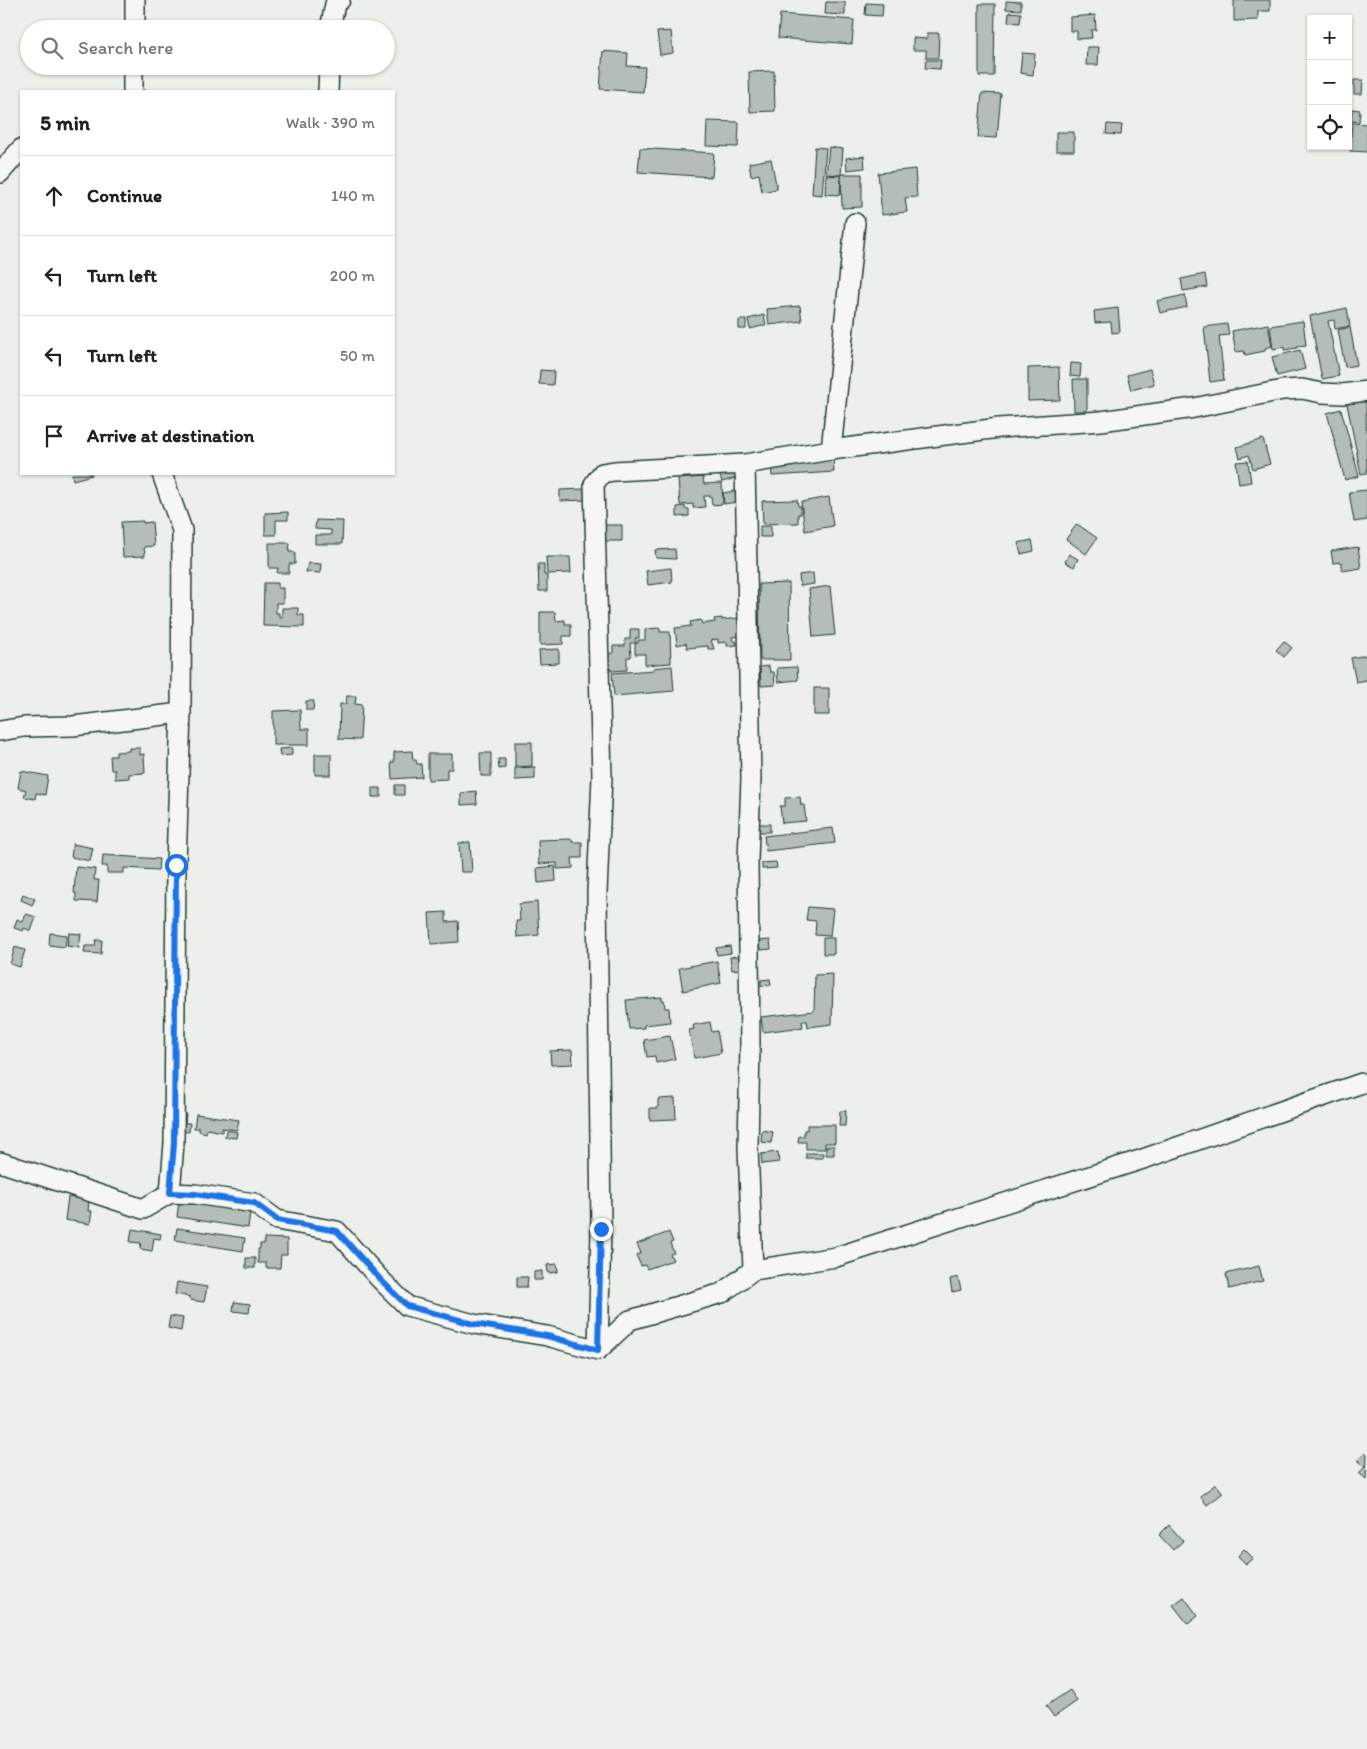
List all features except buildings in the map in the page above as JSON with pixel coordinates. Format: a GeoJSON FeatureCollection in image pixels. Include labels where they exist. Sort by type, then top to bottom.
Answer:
{"type":"FeatureCollection","features":[{"type":"Feature","properties":{"kind":"street"},"geometry":{"type":"LineString","coordinates":[[134,20],[135,0]]}},
{"type":"Feature","properties":{"kind":"street"},"geometry":{"type":"LineString","coordinates":[[332,20],[335,4],[340,0]]}},
{"type":"Feature","properties":{"kind":"street"},"geometry":{"type":"LineString","coordinates":[[133,90],[134,75]]}},
{"type":"Feature","properties":{"kind":"street"},"geometry":{"type":"LineString","coordinates":[[328,90],[329,75]]}},
{"type":"Feature","properties":{"kind":"street"},"geometry":{"type":"LineString","coordinates":[[0,173],[20,150]]}},
{"type":"Feature","properties":{"kind":"street"},"geometry":{"type":"LineString","coordinates":[[831,450],[855,224]]}},
{"type":"Feature","properties":{"kind":"street"},"geometry":{"type":"LineString","coordinates":[[598,1350],[601,1229],[598,892],[602,777],[594,484],[602,474],[614,471],[745,464],[831,450],[999,428],[1102,421],[1194,408],[1283,390],[1342,394],[1367,392]]}},
{"type":"Feature","properties":{"kind":"street"},"geometry":{"type":"LineString","coordinates":[[745,464],[751,779],[748,860],[750,1045],[748,1148],[754,1270]]}},
{"type":"Feature","properties":{"kind":"street"},"geometry":{"type":"LineString","coordinates":[[162,475],[182,530],[181,713],[176,865],[174,1143],[170,1193]]}},
{"type":"Feature","properties":{"kind":"street"},"geometry":{"type":"LineString","coordinates":[[0,730],[24,726],[73,726],[181,713]]}},
{"type":"Feature","properties":{"kind":"street"},"geometry":{"type":"LineString","coordinates":[[598,1350],[630,1320],[722,1293],[754,1270],[836,1257],[1143,1159],[1362,1083]]}},
{"type":"Feature","properties":{"kind":"street"},"geometry":{"type":"LineString","coordinates":[[0,1162],[143,1209],[170,1193],[195,1194],[254,1203],[277,1220],[337,1231],[407,1306],[474,1324],[547,1336],[598,1350]]}},
{"type":"Feature","properties":{"kind":"route"},"geometry":{"type":"LineString","coordinates":[[176,865],[174,1143],[170,1193],[195,1194],[254,1203],[277,1220],[337,1231],[407,1306],[474,1324],[547,1336],[598,1350],[601,1229]]}}]}
